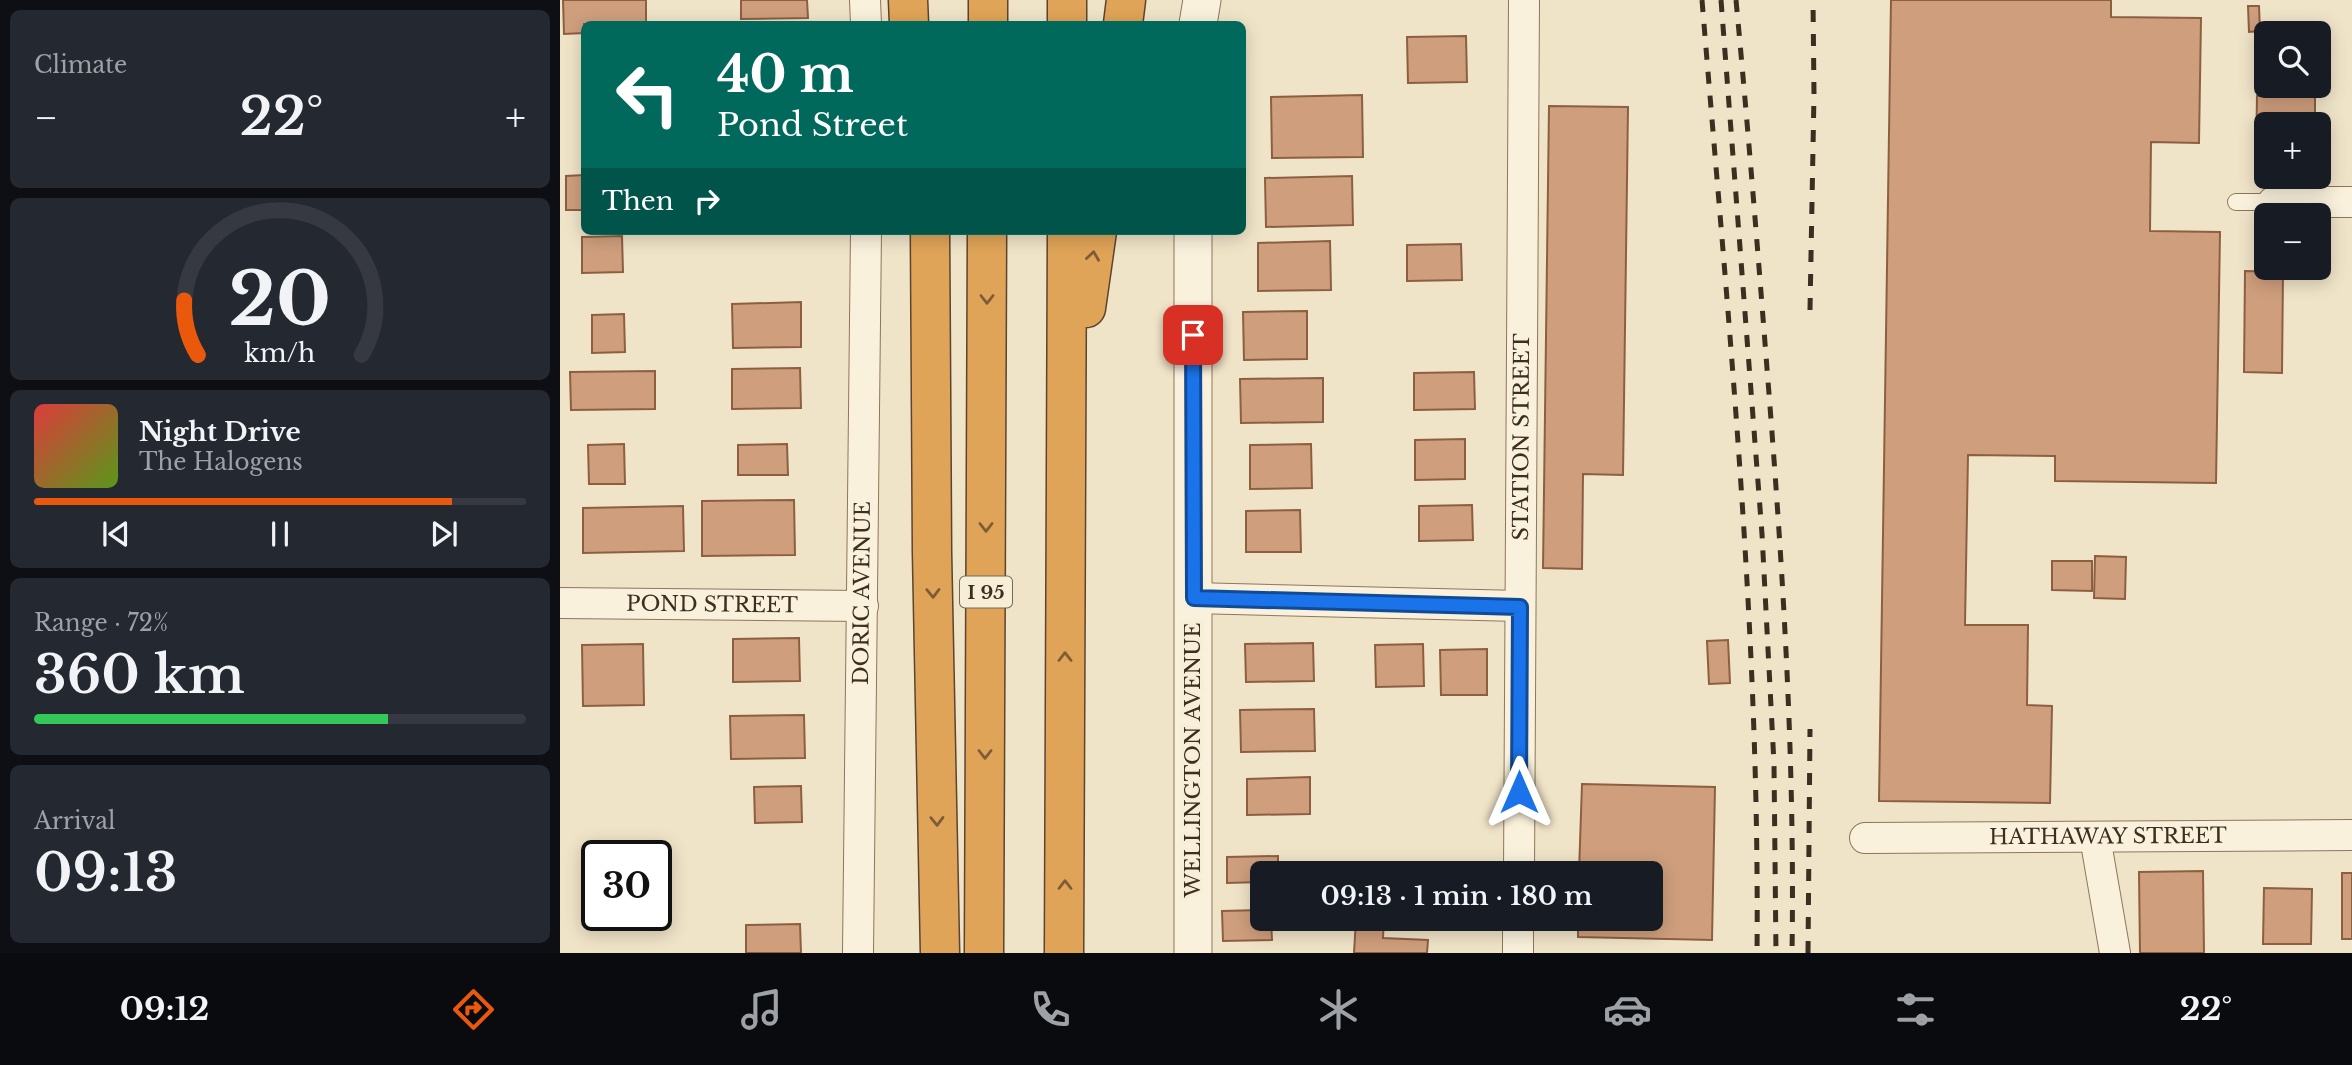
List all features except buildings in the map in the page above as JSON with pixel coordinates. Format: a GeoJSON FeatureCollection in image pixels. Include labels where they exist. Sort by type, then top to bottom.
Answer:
{"type":"FeatureCollection","features":[{"type":"Feature","properties":{"kind":"highway"},"geometry":{"type":"LineString","coordinates":[[908,0],[909,21]]}},
{"type":"Feature","properties":{"kind":"highway"},"geometry":{"type":"LineString","coordinates":[[928,0],[928,21]]}},
{"type":"Feature","properties":{"kind":"highway"},"geometry":{"type":"LineString","coordinates":[[988,0],[988,21]]}},
{"type":"Feature","properties":{"kind":"highway"},"geometry":{"type":"LineString","coordinates":[[1067,0],[1067,21]]}},
{"type":"Feature","properties":{"kind":"highway"},"geometry":{"type":"LineString","coordinates":[[1123,21],[1126,0]]}},
{"type":"Feature","properties":{"kind":"highway"},"geometry":{"type":"LineString","coordinates":[[918,235],[932,552]]}},
{"type":"Feature","properties":{"kind":"highway"},"geometry":{"type":"LineString","coordinates":[[930,235],[932,552],[940,953]]}},
{"type":"Feature","properties":{"kind":"highway","name":"I 95"},"geometry":{"type":"LineString","coordinates":[[984,953],[987,235]]}},
{"type":"Feature","properties":{"kind":"highway"},"geometry":{"type":"LineString","coordinates":[[1064,953],[1067,235]]}},
{"type":"Feature","properties":{"kind":"highway"},"geometry":{"type":"LineString","coordinates":[[1066,445],[1096,235]]}},
{"type":"Feature","properties":{"kind":"street"},"geometry":{"type":"LineString","coordinates":[[865,0],[866,21]]}},
{"type":"Feature","properties":{"kind":"street"},"geometry":{"type":"LineString","coordinates":[[1198,21],[1202,0]]}},
{"type":"Feature","properties":{"kind":"street","name":"STATION STREET"},"geometry":{"type":"LineString","coordinates":[[1519,861],[1524,0]]}},
{"type":"Feature","properties":{"kind":"street"},"geometry":{"type":"LineString","coordinates":[[2273,202],[2352,202]]}},
{"type":"Feature","properties":{"kind":"street","name":"DORIC AVENUE"},"geometry":{"type":"LineString","coordinates":[[858,953],[866,235]]}},
{"type":"Feature","properties":{"kind":"street","name":"WELLINGTON AVENUE"},"geometry":{"type":"LineString","coordinates":[[1193,235],[1193,953]]}},
{"type":"Feature","properties":{"kind":"street"},"geometry":{"type":"LineString","coordinates":[[1194,598],[1520,607]]}},
{"type":"Feature","properties":{"kind":"street","name":"POND STREET"},"geometry":{"type":"LineString","coordinates":[[560,603],[863,606]]}},
{"type":"Feature","properties":{"kind":"street","name":"HATHAWAY STREET"},"geometry":{"type":"LineString","coordinates":[[1865,838],[2352,835]]}},
{"type":"Feature","properties":{"kind":"street"},"geometry":{"type":"LineString","coordinates":[[2095,837],[2115,953]]}},
{"type":"Feature","properties":{"kind":"street"},"geometry":{"type":"LineString","coordinates":[[1518,931],[1518,953]]}},
{"type":"Feature","properties":{"kind":"lane"},"geometry":{"type":"LineString","coordinates":[[2236,202],[2273,202]]}},
{"type":"Feature","properties":{"kind":"railway"},"geometry":{"type":"LineString","coordinates":[[1702,0],[1732,357],[1748,595],[1757,834],[1757,953]]}},
{"type":"Feature","properties":{"kind":"railway"},"geometry":{"type":"LineString","coordinates":[[1721,0],[1762,534],[1774,764],[1776,953]]}},
{"type":"Feature","properties":{"kind":"railway"},"geometry":{"type":"LineString","coordinates":[[1736,0],[1783,595],[1792,810],[1792,953]]}},
{"type":"Feature","properties":{"kind":"railway"},"geometry":{"type":"LineString","coordinates":[[1810,310],[1813,0]]}},
{"type":"Feature","properties":{"kind":"railway"},"geometry":{"type":"LineString","coordinates":[[1808,953],[1810,729]]}},
{"type":"Feature","properties":{"kind":"route"},"geometry":{"type":"LineString","coordinates":[[1193,335],[1194,598],[1520,607],[1519,792]]}}]}
